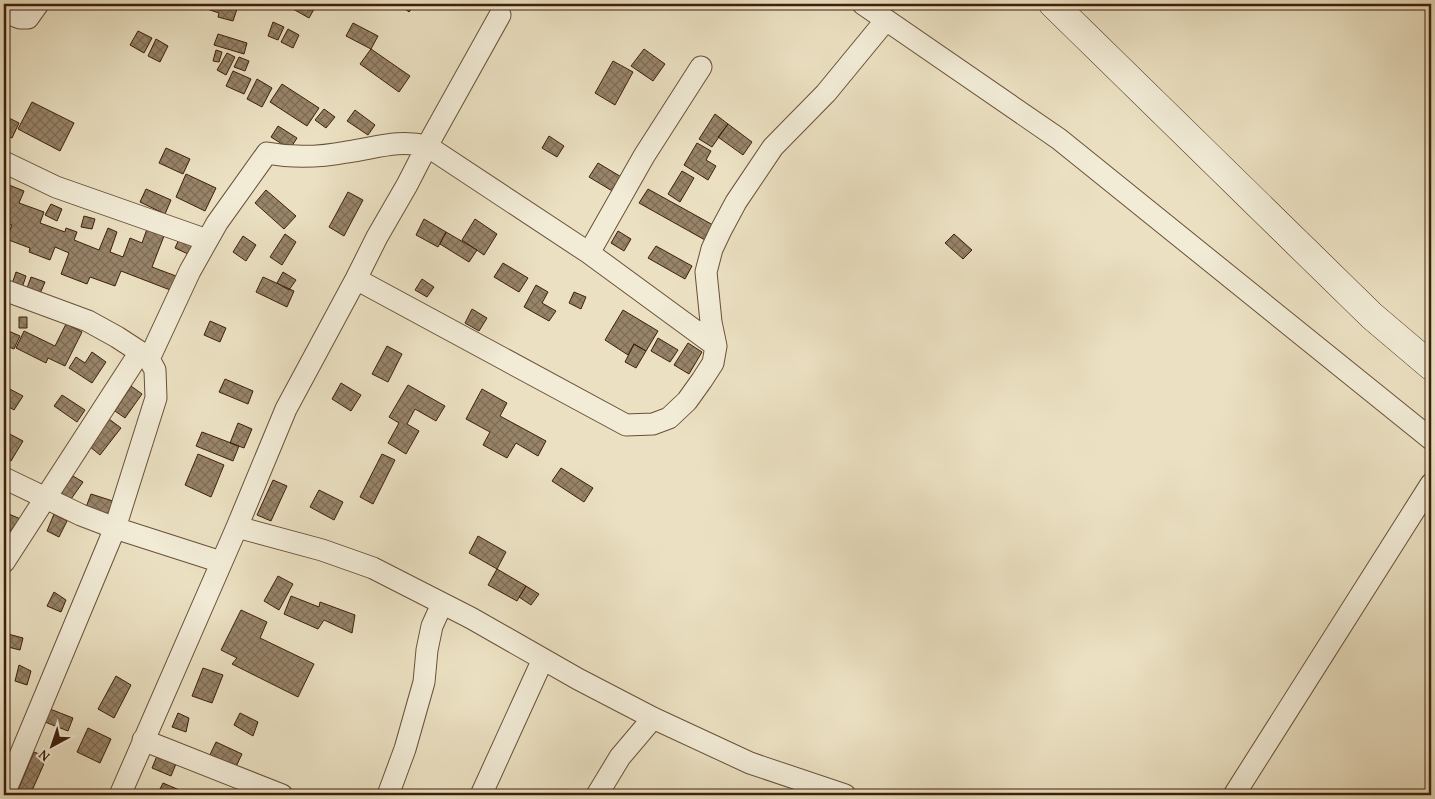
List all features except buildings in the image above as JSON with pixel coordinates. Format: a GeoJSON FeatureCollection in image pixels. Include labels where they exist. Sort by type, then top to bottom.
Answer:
{"type":"FeatureCollection","features":[{"type":"Feature","properties":{"kind":"main road"},"geometry":{"type":"LineString","coordinates":[[1053,4],[1372,316],[1431,366]]}},
{"type":"Feature","properties":{"kind":"street"},"geometry":{"type":"LineString","coordinates":[[4,12],[20,18],[28,18],[38,4]]}},
{"type":"Feature","properties":{"kind":"street"},"geometry":{"type":"LineString","coordinates":[[863,4],[1059,139],[1431,438]]}},
{"type":"Feature","properties":{"kind":"street"},"geometry":{"type":"LineString","coordinates":[[120,795],[237,527],[286,409],[377,237],[500,15]]}},
{"type":"Feature","properties":{"kind":"street"},"geometry":{"type":"LineString","coordinates":[[356,279],[626,425],[654,424],[669,418],[687,401],[713,363],[716,346],[711,322],[706,272],[712,249],[736,202],[773,147],[826,92],[886,20]]}},
{"type":"Feature","properties":{"kind":"street"},"geometry":{"type":"LineString","coordinates":[[589,253],[644,156],[701,67]]}},
{"type":"Feature","properties":{"kind":"street"},"geometry":{"type":"LineString","coordinates":[[4,562],[46,497],[145,355],[217,222],[267,153],[280,156],[324,156],[412,142],[427,146],[589,253],[716,346]]}},
{"type":"Feature","properties":{"kind":"street"},"geometry":{"type":"LineString","coordinates":[[4,162],[56,186],[207,240]]}},
{"type":"Feature","properties":{"kind":"street"},"geometry":{"type":"LineString","coordinates":[[4,290],[88,321],[117,336],[145,355],[155,370],[156,398],[115,528],[4,794]]}},
{"type":"Feature","properties":{"kind":"street"},"geometry":{"type":"LineString","coordinates":[[4,478],[81,515],[115,528],[221,562]]}},
{"type":"Feature","properties":{"kind":"street"},"geometry":{"type":"LineString","coordinates":[[1234,795],[1431,484]]}},
{"type":"Feature","properties":{"kind":"street"},"geometry":{"type":"LineString","coordinates":[[237,527],[322,550],[372,568],[471,618],[653,718],[750,763],[845,795]]}},
{"type":"Feature","properties":{"kind":"street"},"geometry":{"type":"LineString","coordinates":[[388,795],[405,749],[424,682],[427,650],[432,626],[442,604]]}},
{"type":"Feature","properties":{"kind":"street"},"geometry":{"type":"LineString","coordinates":[[481,795],[543,659]]}},
{"type":"Feature","properties":{"kind":"street"},"geometry":{"type":"LineString","coordinates":[[597,795],[620,757],[653,718]]}},
{"type":"Feature","properties":{"kind":"street"},"geometry":{"type":"LineString","coordinates":[[143,740],[282,795]]}}]}
